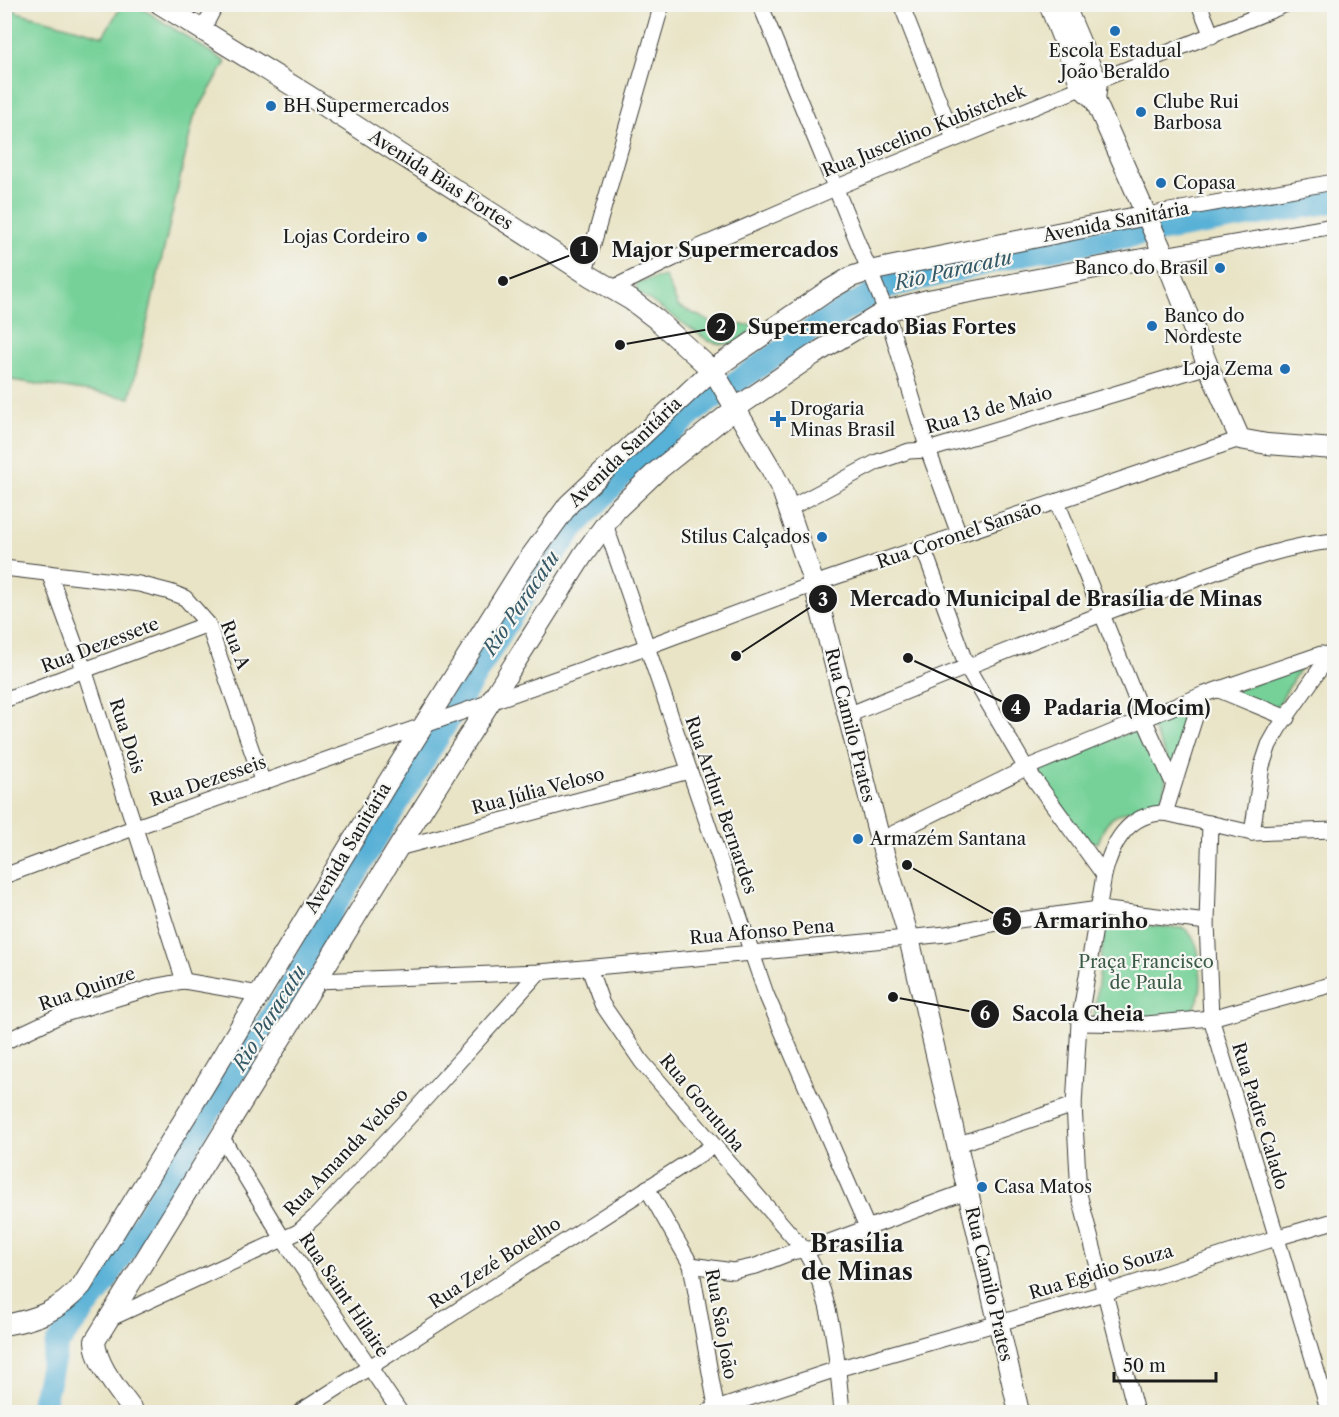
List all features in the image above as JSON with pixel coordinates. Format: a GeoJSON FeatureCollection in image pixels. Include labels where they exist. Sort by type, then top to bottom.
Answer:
{"type":"FeatureCollection","features":[{"type":"Feature","properties":{"kind":"street","name":"Avenida Bias Fortes"},"geometry":{"type":"LineString","coordinates":[[160,4],[613,288],[656,319],[713,371]]}},
{"type":"Feature","properties":{"kind":"street"},"geometry":{"type":"LineString","coordinates":[[202,31],[216,4]]}},
{"type":"Feature","properties":{"kind":"street"},"geometry":{"type":"LineString","coordinates":[[585,272],[662,4]]}},
{"type":"Feature","properties":{"kind":"street"},"geometry":{"type":"LineString","coordinates":[[760,4],[885,307],[928,450],[959,534]]}},
{"type":"Feature","properties":{"kind":"street"},"geometry":{"type":"LineString","coordinates":[[901,4],[954,140]]}},
{"type":"Feature","properties":{"kind":"street"},"geometry":{"type":"LineString","coordinates":[[1049,4],[1091,90],[1154,233],[1240,439]]}},
{"type":"Feature","properties":{"kind":"street"},"geometry":{"type":"LineString","coordinates":[[1064,4],[1091,90]]}},
{"type":"Feature","properties":{"kind":"street"},"geometry":{"type":"LineString","coordinates":[[1199,4],[1212,36]]}},
{"type":"Feature","properties":{"kind":"street","name":"Rua Juscelino Kubistchek"},"geometry":{"type":"LineString","coordinates":[[613,288],[674,258],[836,188],[954,140],[1091,90],[1287,4]]}},
{"type":"Feature","properties":{"kind":"street","name":"Avenida Sanitária"},"geometry":{"type":"LineString","coordinates":[[134,1413],[117,1389],[96,1350],[95,1341],[398,848],[583,555],[605,524],[632,494],[734,404],[885,307],[928,300],[1335,182]]}},
{"type":"Feature","properties":{"kind":"street","name":"Avenida Sanitária"},"geometry":{"type":"LineString","coordinates":[[14,1324],[56,1309],[71,1298],[82,1285],[523,567],[569,504],[713,371],[821,295],[851,277],[1154,233],[1335,226]]}},
{"type":"Feature","properties":{"kind":"street","name":"Rua 13 de Maio"},"geometry":{"type":"LineString","coordinates":[[788,509],[877,462],[909,451],[928,450],[1208,366]]}},
{"type":"Feature","properties":{"kind":"street","name":"Rua Camilo Prates"},"geometry":{"type":"LineString","coordinates":[[713,371],[771,469],[788,509],[814,584],[880,840],[909,938],[1019,1413]]}},
{"type":"Feature","properties":{"kind":"street","name":"Rua Coronel Sansão"},"geometry":{"type":"LineString","coordinates":[[489,704],[814,584],[1240,439],[1267,444],[1335,449]]}},
{"type":"Feature","properties":{"kind":"street"},"geometry":{"type":"LineString","coordinates":[[1057,502],[1144,719],[1173,783]]}},
{"type":"Feature","properties":{"kind":"street","name":"Rua Arthur Bernardes"},"geometry":{"type":"LineString","coordinates":[[605,524],[766,994],[867,1227]]}},
{"type":"Feature","properties":{"kind":"street"},"geometry":{"type":"LineString","coordinates":[[848,716],[1102,614],[1260,556],[1294,546],[1335,541]]}},
{"type":"Feature","properties":{"kind":"street"},"geometry":{"type":"LineString","coordinates":[[923,547],[968,667],[1026,768],[1104,875]]}},
{"type":"Feature","properties":{"kind":"street","name":"Rua A"},"geometry":{"type":"LineString","coordinates":[[4,568],[140,584],[185,598],[208,624],[263,783]]}},
{"type":"Feature","properties":{"kind":"street","name":"Rua Dois"},"geometry":{"type":"LineString","coordinates":[[49,573],[85,672],[136,826],[184,981]]}},
{"type":"Feature","properties":{"kind":"street","name":"Rua Dezessete"},"geometry":{"type":"LineString","coordinates":[[4,700],[85,672],[208,624]]}},
{"type":"Feature","properties":{"kind":"street"},"geometry":{"type":"LineString","coordinates":[[880,840],[1026,768],[1202,695],[1321,654],[1333,654]]}},
{"type":"Feature","properties":{"kind":"street"},"geometry":{"type":"LineString","coordinates":[[1252,833],[1262,766],[1269,745],[1333,654]]}},
{"type":"Feature","properties":{"kind":"street"},"geometry":{"type":"LineString","coordinates":[[1219,690],[1287,718]]}},
{"type":"Feature","properties":{"kind":"street"},"geometry":{"type":"LineString","coordinates":[[1165,813],[1202,695]]}},
{"type":"Feature","properties":{"kind":"street","name":"Rua Dezesseis"},"geometry":{"type":"LineString","coordinates":[[4,876],[136,826],[489,704]]}},
{"type":"Feature","properties":{"kind":"street","name":"Rua Júlia Veloso"},"geometry":{"type":"LineString","coordinates":[[398,848],[689,771]]}},
{"type":"Feature","properties":{"kind":"street"},"geometry":{"type":"LineString","coordinates":[[1136,1413],[1079,1194],[1074,1105],[1079,1023],[1109,853],[1122,834],[1138,819],[1152,813],[1165,813],[1252,833],[1335,830]]}},
{"type":"Feature","properties":{"kind":"street","name":"Rua Padre Calado"},"geometry":{"type":"LineString","coordinates":[[1210,823],[1207,922],[1211,1018],[1329,1413]]}},
{"type":"Feature","properties":{"kind":"street","name":"Rua Afonso Pena"},"geometry":{"type":"LineString","coordinates":[[316,981],[589,968],[946,934],[998,923],[1099,909],[1207,922]]}},
{"type":"Feature","properties":{"kind":"street","name":"Rua Gorutuba"},"geometry":{"type":"LineString","coordinates":[[589,968],[596,991],[611,1019],[659,1084],[805,1251],[813,1264],[825,1300],[842,1413]]}},
{"type":"Feature","properties":{"kind":"street","name":"Rua Amanda Veloso"},"geometry":{"type":"LineString","coordinates":[[109,1319],[298,1232],[323,1209],[407,1119],[539,972]]}},
{"type":"Feature","properties":{"kind":"street"},"geometry":{"type":"LineString","coordinates":[[184,981],[259,994]]}},
{"type":"Feature","properties":{"kind":"street","name":"Rua Quinze"},"geometry":{"type":"LineString","coordinates":[[4,1042],[61,1016],[157,986],[184,981]]}},
{"type":"Feature","properties":{"kind":"street"},"geometry":{"type":"LineString","coordinates":[[1079,1023],[1146,1024],[1211,1018],[1335,984]]}},
{"type":"Feature","properties":{"kind":"street"},"geometry":{"type":"LineString","coordinates":[[956,1145],[1074,1105]]}},
{"type":"Feature","properties":{"kind":"street","name":"Rua Saint Hilaire"},"geometry":{"type":"LineString","coordinates":[[221,1136],[283,1239],[400,1413]]}},
{"type":"Feature","properties":{"kind":"street","name":"Rua Zezé Botelho"},"geometry":{"type":"LineString","coordinates":[[300,1413],[712,1146]]}},
{"type":"Feature","properties":{"kind":"street","name":"Rua São João"},"geometry":{"type":"LineString","coordinates":[[647,1188],[691,1265],[714,1412]]}},
{"type":"Feature","properties":{"kind":"street"},"geometry":{"type":"LineString","coordinates":[[691,1265],[734,1271],[756,1266],[792,1252],[805,1251],[967,1191]]}},
{"type":"Feature","properties":{"kind":"street","name":"Rua Egidio Souza"},"geometry":{"type":"LineString","coordinates":[[714,1412],[837,1370],[1104,1293],[1335,1221]]}},
{"type":"Feature","properties":{"kind":"green space"},"geometry":{"type":"Polygon","coordinates":[[[4,5],[12,5],[17,12],[103,36],[122,5],[137,5],[226,62],[194,117],[130,398],[5,379],[4,5]]]}},
{"type":"Feature","properties":{"kind":"green space"},"geometry":{"type":"Polygon","coordinates":[[[665,276],[678,306],[717,325],[756,325],[736,343],[725,344],[709,341],[636,291],[637,282],[665,276]]]}},
{"type":"Feature","properties":{"kind":"green space"},"geometry":{"type":"Polygon","coordinates":[[[1301,666],[1277,707],[1231,692],[1301,666]]]}},
{"type":"Feature","properties":{"kind":"green space"},"geometry":{"type":"Polygon","coordinates":[[[1194,704],[1173,771],[1150,723],[1194,704]]]}},
{"type":"Feature","properties":{"kind":"green space"},"geometry":{"type":"Polygon","coordinates":[[[1136,729],[1145,730],[1166,779],[1161,805],[1120,814],[1107,823],[1098,843],[1087,841],[1039,775],[1042,768],[1136,729]]]}},
{"type":"Feature","properties":{"kind":"green space","name":"Praça Francisco de Paula"},"geometry":{"type":"Polygon","coordinates":[[[1105,923],[1184,928],[1189,932],[1197,946],[1201,974],[1200,992],[1190,1012],[1172,1017],[1144,1019],[1094,1018],[1105,923]]]}},
{"type":"Feature","properties":{"kind":"waterway","name":"Rio Paracatu"},"geometry":{"type":"LineString","coordinates":[[41,1412],[57,1344],[101,1288],[155,1203],[199,1127],[286,995],[334,907],[526,591],[572,529],[622,476],[696,410],[817,326],[884,287],[1022,254],[1334,201]]}},
{"type":"Feature","properties":{"kind":"place","name":"Escola Estadual João Beraldo"},"geometry":{"type":"Point","coordinates":[1115,31]}},
{"type":"Feature","properties":{"kind":"place","name":"BH Supermercados"},"geometry":{"type":"Point","coordinates":[271,106]}},
{"type":"Feature","properties":{"kind":"place","name":"Clube Rui Barbosa"},"geometry":{"type":"Point","coordinates":[1141,112]}},
{"type":"Feature","properties":{"kind":"place","name":"Copasa"},"geometry":{"type":"Point","coordinates":[1161,183]}},
{"type":"Feature","properties":{"kind":"place","name":"Lojas Cordeiro"},"geometry":{"type":"Point","coordinates":[422,237]}},
{"type":"Feature","properties":{"kind":"place","name":"Banco do Brasil"},"geometry":{"type":"Point","coordinates":[1220,268]}},
{"type":"Feature","properties":{"kind":"place","name":"Major Supermercados"},"geometry":{"type":"Point","coordinates":[503,281]}},
{"type":"Feature","properties":{"kind":"place","name":"Banco do Nordeste"},"geometry":{"type":"Point","coordinates":[1152,326]}},
{"type":"Feature","properties":{"kind":"place","name":"Supermercado Bias Fortes"},"geometry":{"type":"Point","coordinates":[620,345]}},
{"type":"Feature","properties":{"kind":"place","name":"Loja Zema"},"geometry":{"type":"Point","coordinates":[1285,369]}},
{"type":"Feature","properties":{"kind":"place","name":"Drogaria Minas Brasil"},"geometry":{"type":"Point","coordinates":[778,419]}},
{"type":"Feature","properties":{"kind":"place","name":"Stilus Calçados"},"geometry":{"type":"Point","coordinates":[822,537]}},
{"type":"Feature","properties":{"kind":"place","name":"Mercado Municipal de Brasília de Minas"},"geometry":{"type":"Point","coordinates":[736,656]}},
{"type":"Feature","properties":{"kind":"place","name":"Padaria (Mocim)"},"geometry":{"type":"Point","coordinates":[908,658]}},
{"type":"Feature","properties":{"kind":"place","name":"Armazém Santana"},"geometry":{"type":"Point","coordinates":[858,839]}},
{"type":"Feature","properties":{"kind":"place","name":"Armarinho"},"geometry":{"type":"Point","coordinates":[907,865]}},
{"type":"Feature","properties":{"kind":"place","name":"Sacola Cheia"},"geometry":{"type":"Point","coordinates":[893,997]}},
{"type":"Feature","properties":{"kind":"place","name":"Casa Matos"},"geometry":{"type":"Point","coordinates":[982,1187]}},
{"type":"Feature","properties":{"kind":"district","name":"Brasília de Minas"},"geometry":{"type":"Point","coordinates":[857,1258]}}]}
